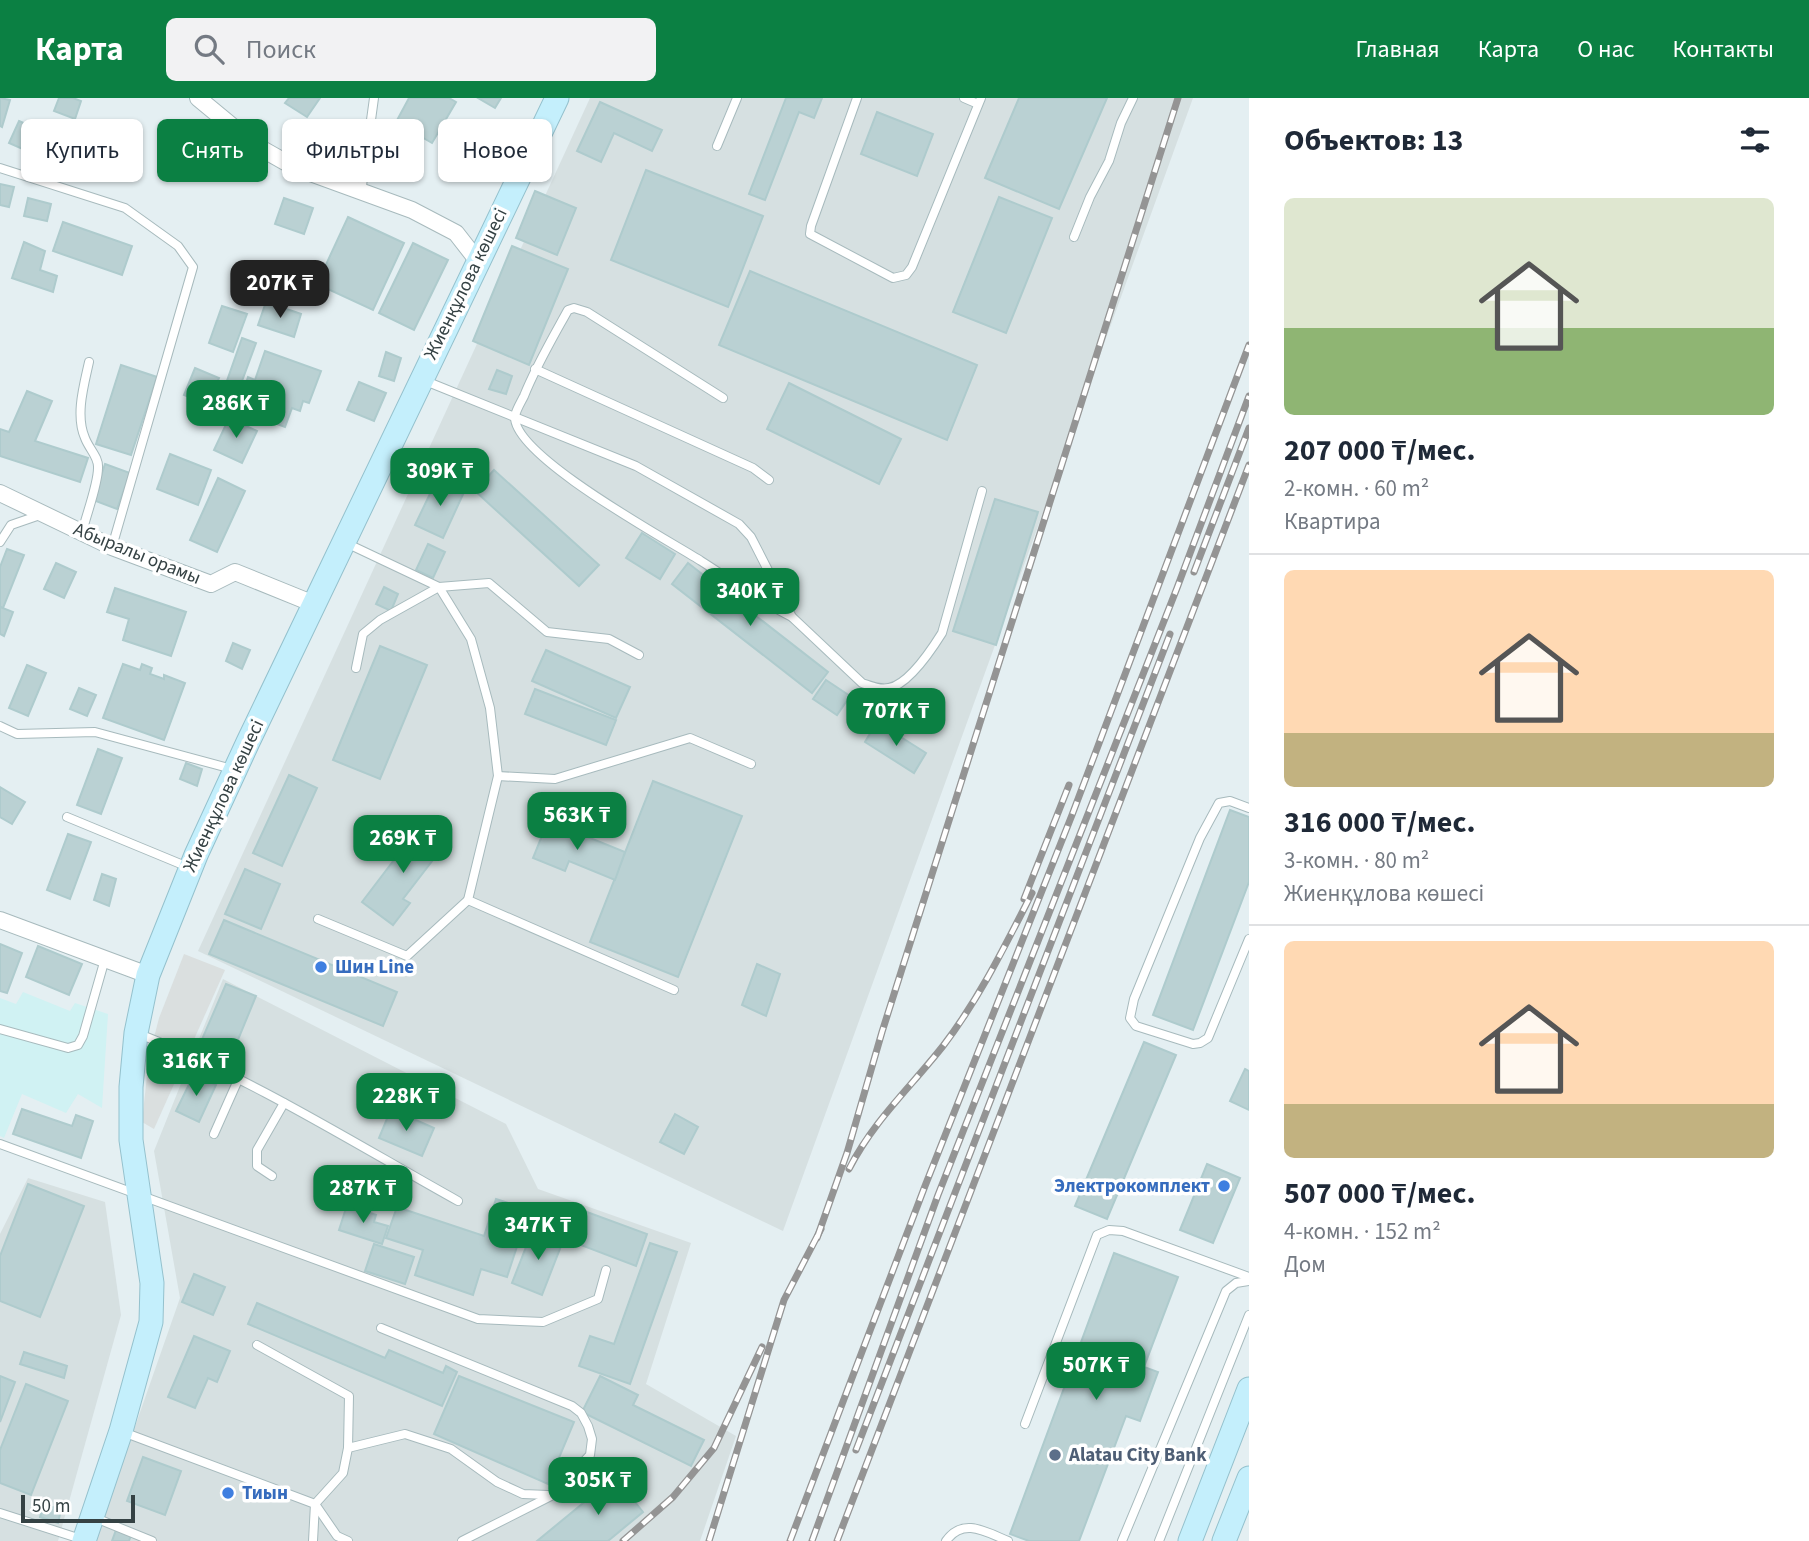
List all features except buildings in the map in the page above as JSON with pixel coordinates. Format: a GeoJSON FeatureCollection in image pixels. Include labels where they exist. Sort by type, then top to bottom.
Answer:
{"type":"FeatureCollection","features":[{"type":"Feature","properties":{"kind":"street"},"geometry":{"type":"LineString","coordinates":[[198,98],[255,145],[294,167],[412,210],[456,233],[477,260]]}},
{"type":"Feature","properties":{"kind":"street","name":"Жиенқұлова көшесі"},"geometry":{"type":"LineString","coordinates":[[84,1541],[121,1431],[151,1322],[152,1283],[131,1140],[131,1087],[136,1032],[148,975],[190,868],[235,770],[556,98]]}},
{"type":"Feature","properties":{"kind":"street","name":"Абыралы орамы"},"geometry":{"type":"LineString","coordinates":[[0,493],[112,547],[211,584],[235,572],[314,604]]}},
{"type":"Feature","properties":{"kind":"street"},"geometry":{"type":"LineString","coordinates":[[0,920],[148,975]]}},
{"type":"Feature","properties":{"kind":"street"},"geometry":{"type":"LineString","coordinates":[[1190,1541],[1249,1388]]}},
{"type":"Feature","properties":{"kind":"street"},"geometry":{"type":"LineString","coordinates":[[1224,1541],[1249,1478]]}},
{"type":"Feature","properties":{"kind":"lane"},"geometry":{"type":"LineString","coordinates":[[362,193],[374,98]]}},
{"type":"Feature","properties":{"kind":"lane"},"geometry":{"type":"LineString","coordinates":[[717,146],[737,98]]}},
{"type":"Feature","properties":{"kind":"lane"},"geometry":{"type":"LineString","coordinates":[[857,98],[810,234],[893,278],[906,275],[912,267],[980,101],[964,98]]}},
{"type":"Feature","properties":{"kind":"lane"},"geometry":{"type":"LineString","coordinates":[[1073,237],[1109,161],[1121,123],[1133,98]]}},
{"type":"Feature","properties":{"kind":"lane"},"geometry":{"type":"LineString","coordinates":[[0,169],[125,208],[178,246],[193,267],[112,547]]}},
{"type":"Feature","properties":{"kind":"lane"},"geometry":{"type":"LineString","coordinates":[[723,398],[599,319],[574,307],[568,310],[536,369],[515,416],[518,429],[528,443],[603,503],[701,561],[769,606],[792,617],[862,682],[876,688],[890,688],[899,684],[931,652],[942,633],[982,491]]}},
{"type":"Feature","properties":{"kind":"lane"},"geometry":{"type":"LineString","coordinates":[[82,533],[98,471],[96,457],[83,436],[81,419],[82,390],[89,362]]}},
{"type":"Feature","properties":{"kind":"lane"},"geometry":{"type":"LineString","coordinates":[[536,369],[753,468],[769,480]]}},
{"type":"Feature","properties":{"kind":"lane"},"geometry":{"type":"LineString","coordinates":[[421,379],[636,466],[739,524],[751,537],[792,617]]}},
{"type":"Feature","properties":{"kind":"lane"},"geometry":{"type":"LineString","coordinates":[[0,542],[11,525],[43,514]]}},
{"type":"Feature","properties":{"kind":"lane"},"geometry":{"type":"LineString","coordinates":[[318,919],[407,956],[468,900],[498,776],[491,708],[471,639],[439,587],[344,541]]}},
{"type":"Feature","properties":{"kind":"lane"},"geometry":{"type":"LineString","coordinates":[[356,668],[363,634],[380,620],[439,587],[489,583],[547,632],[609,639],[639,655]]}},
{"type":"Feature","properties":{"kind":"lane"},"geometry":{"type":"LineString","coordinates":[[0,726],[17,734],[96,732],[235,770]]}},
{"type":"Feature","properties":{"kind":"lane"},"geometry":{"type":"LineString","coordinates":[[498,776],[555,779],[690,738],[751,764]]}},
{"type":"Feature","properties":{"kind":"lane"},"geometry":{"type":"LineString","coordinates":[[1249,808],[1230,801],[1219,803],[1200,838],[1134,999],[1130,1018],[1136,1026],[1193,1044],[1208,1038],[1246,954],[1249,940]]}},
{"type":"Feature","properties":{"kind":"lane"},"geometry":{"type":"LineString","coordinates":[[68,817],[190,868]]}},
{"type":"Feature","properties":{"kind":"lane"},"geometry":{"type":"LineString","coordinates":[[468,900],[674,990]]}},
{"type":"Feature","properties":{"kind":"lane"},"geometry":{"type":"LineString","coordinates":[[0,1039],[2,1029],[68,1048],[78,1045],[105,959]]}},
{"type":"Feature","properties":{"kind":"lane"},"geometry":{"type":"LineString","coordinates":[[136,1032],[184,1051],[284,1103],[457,1201]]}},
{"type":"Feature","properties":{"kind":"lane"},"geometry":{"type":"LineString","coordinates":[[214,1134],[238,1080]]}},
{"type":"Feature","properties":{"kind":"lane"},"geometry":{"type":"LineString","coordinates":[[272,1176],[257,1166],[257,1150],[284,1103]]}},
{"type":"Feature","properties":{"kind":"lane"},"geometry":{"type":"LineString","coordinates":[[0,1144],[478,1319],[543,1322],[598,1299],[606,1270]]}},
{"type":"Feature","properties":{"kind":"lane"},"geometry":{"type":"LineString","coordinates":[[1025,1424],[1097,1235],[1109,1230],[1123,1231],[1249,1279]]}},
{"type":"Feature","properties":{"kind":"lane"},"geometry":{"type":"LineString","coordinates":[[1122,1541],[1226,1290],[1249,1279]]}},
{"type":"Feature","properties":{"kind":"lane"},"geometry":{"type":"LineString","coordinates":[[1159,1541],[1249,1315]]}},
{"type":"Feature","properties":{"kind":"lane"},"geometry":{"type":"LineString","coordinates":[[381,1328],[572,1406],[582,1413],[592,1438],[590,1455],[551,1496],[462,1541]]}},
{"type":"Feature","properties":{"kind":"lane"},"geometry":{"type":"LineString","coordinates":[[257,1345],[349,1395],[348,1448],[343,1473],[315,1504],[313,1541]]}},
{"type":"Feature","properties":{"kind":"lane"},"geometry":{"type":"LineString","coordinates":[[121,1431],[315,1504],[337,1536],[348,1541]]}},
{"type":"Feature","properties":{"kind":"lane"},"geometry":{"type":"LineString","coordinates":[[348,1448],[404,1434],[451,1449],[497,1482],[523,1494],[551,1496]]}},
{"type":"Feature","properties":{"kind":"lane"},"geometry":{"type":"LineString","coordinates":[[0,1513],[84,1541]]}},
{"type":"Feature","properties":{"kind":"lane"},"geometry":{"type":"LineString","coordinates":[[92,1517],[152,1541]]}},
{"type":"Feature","properties":{"kind":"lane"},"geometry":{"type":"LineString","coordinates":[[946,1541],[961,1527],[974,1527],[1007,1541]]}},
{"type":"Feature","properties":{"kind":"shaded area"},"geometry":{"type":"Polygon","coordinates":[[[590,98],[1193,98],[783,1231],[198,951],[590,98]]]}},
{"type":"Feature","properties":{"kind":"shaded area"},"geometry":{"type":"Polygon","coordinates":[[[184,954],[225,970],[154,1129],[142,1122],[149,1057],[159,1018],[184,954]]]}},
{"type":"Feature","properties":{"kind":"shaded area"},"geometry":{"type":"Polygon","coordinates":[[[223,979],[506,1124],[538,1189],[691,1243],[646,1384],[736,1436],[700,1541],[95,1541],[180,1298],[154,1151],[223,979]]]}},
{"type":"Feature","properties":{"kind":"shaded area"},"geometry":{"type":"Polygon","coordinates":[[[23,992],[70,1011],[75,1003],[108,1014],[102,1108],[78,1094],[66,1113],[22,1094],[4,1138],[0,1136],[0,998],[16,1004],[23,992]]]}},
{"type":"Feature","properties":{"kind":"shaded area"},"geometry":{"type":"Polygon","coordinates":[[[28,1178],[105,1202],[121,1315],[58,1541],[0,1541],[0,1234],[28,1178]]]}},
{"type":"Feature","properties":{"kind":"railway"},"geometry":{"type":"LineString","coordinates":[[817,1238],[847,1153],[882,1032],[1178,98]]}},
{"type":"Feature","properties":{"kind":"railway"},"geometry":{"type":"LineString","coordinates":[[790,1541],[925,1186],[1072,815],[1249,345]]}},
{"type":"Feature","properties":{"kind":"railway"},"geometry":{"type":"LineString","coordinates":[[812,1541],[938,1195],[1177,588],[1249,396]]}},
{"type":"Feature","properties":{"kind":"railway"},"geometry":{"type":"LineString","coordinates":[[1194,572],[1249,428]]}},
{"type":"Feature","properties":{"kind":"railway"},"geometry":{"type":"LineString","coordinates":[[837,1541],[1249,465]]}},
{"type":"Feature","properties":{"kind":"railway"},"geometry":{"type":"LineString","coordinates":[[856,1450],[1170,634]]}},
{"type":"Feature","properties":{"kind":"railway"},"geometry":{"type":"LineString","coordinates":[[1024,899],[1069,785]]}},
{"type":"Feature","properties":{"kind":"railway"},"geometry":{"type":"LineString","coordinates":[[849,1169],[881,1120],[943,1046],[968,1010],[1032,893]]}},
{"type":"Feature","properties":{"kind":"railway"},"geometry":{"type":"LineString","coordinates":[[709,1541],[784,1300],[821,1229]]}},
{"type":"Feature","properties":{"kind":"railway"},"geometry":{"type":"LineString","coordinates":[[623,1541],[673,1497],[714,1448],[762,1347]]}},
{"type":"Feature","properties":{"kind":"place","name":"Шин Line"},"geometry":{"type":"Point","coordinates":[321,967]}},
{"type":"Feature","properties":{"kind":"place","name":"Электрокомплект"},"geometry":{"type":"Point","coordinates":[1224,1186]}},
{"type":"Feature","properties":{"kind":"place","name":"Alatau City Bank"},"geometry":{"type":"Point","coordinates":[1055,1455]}},
{"type":"Feature","properties":{"kind":"place","name":"Тиын"},"geometry":{"type":"Point","coordinates":[228,1493]}}]}
